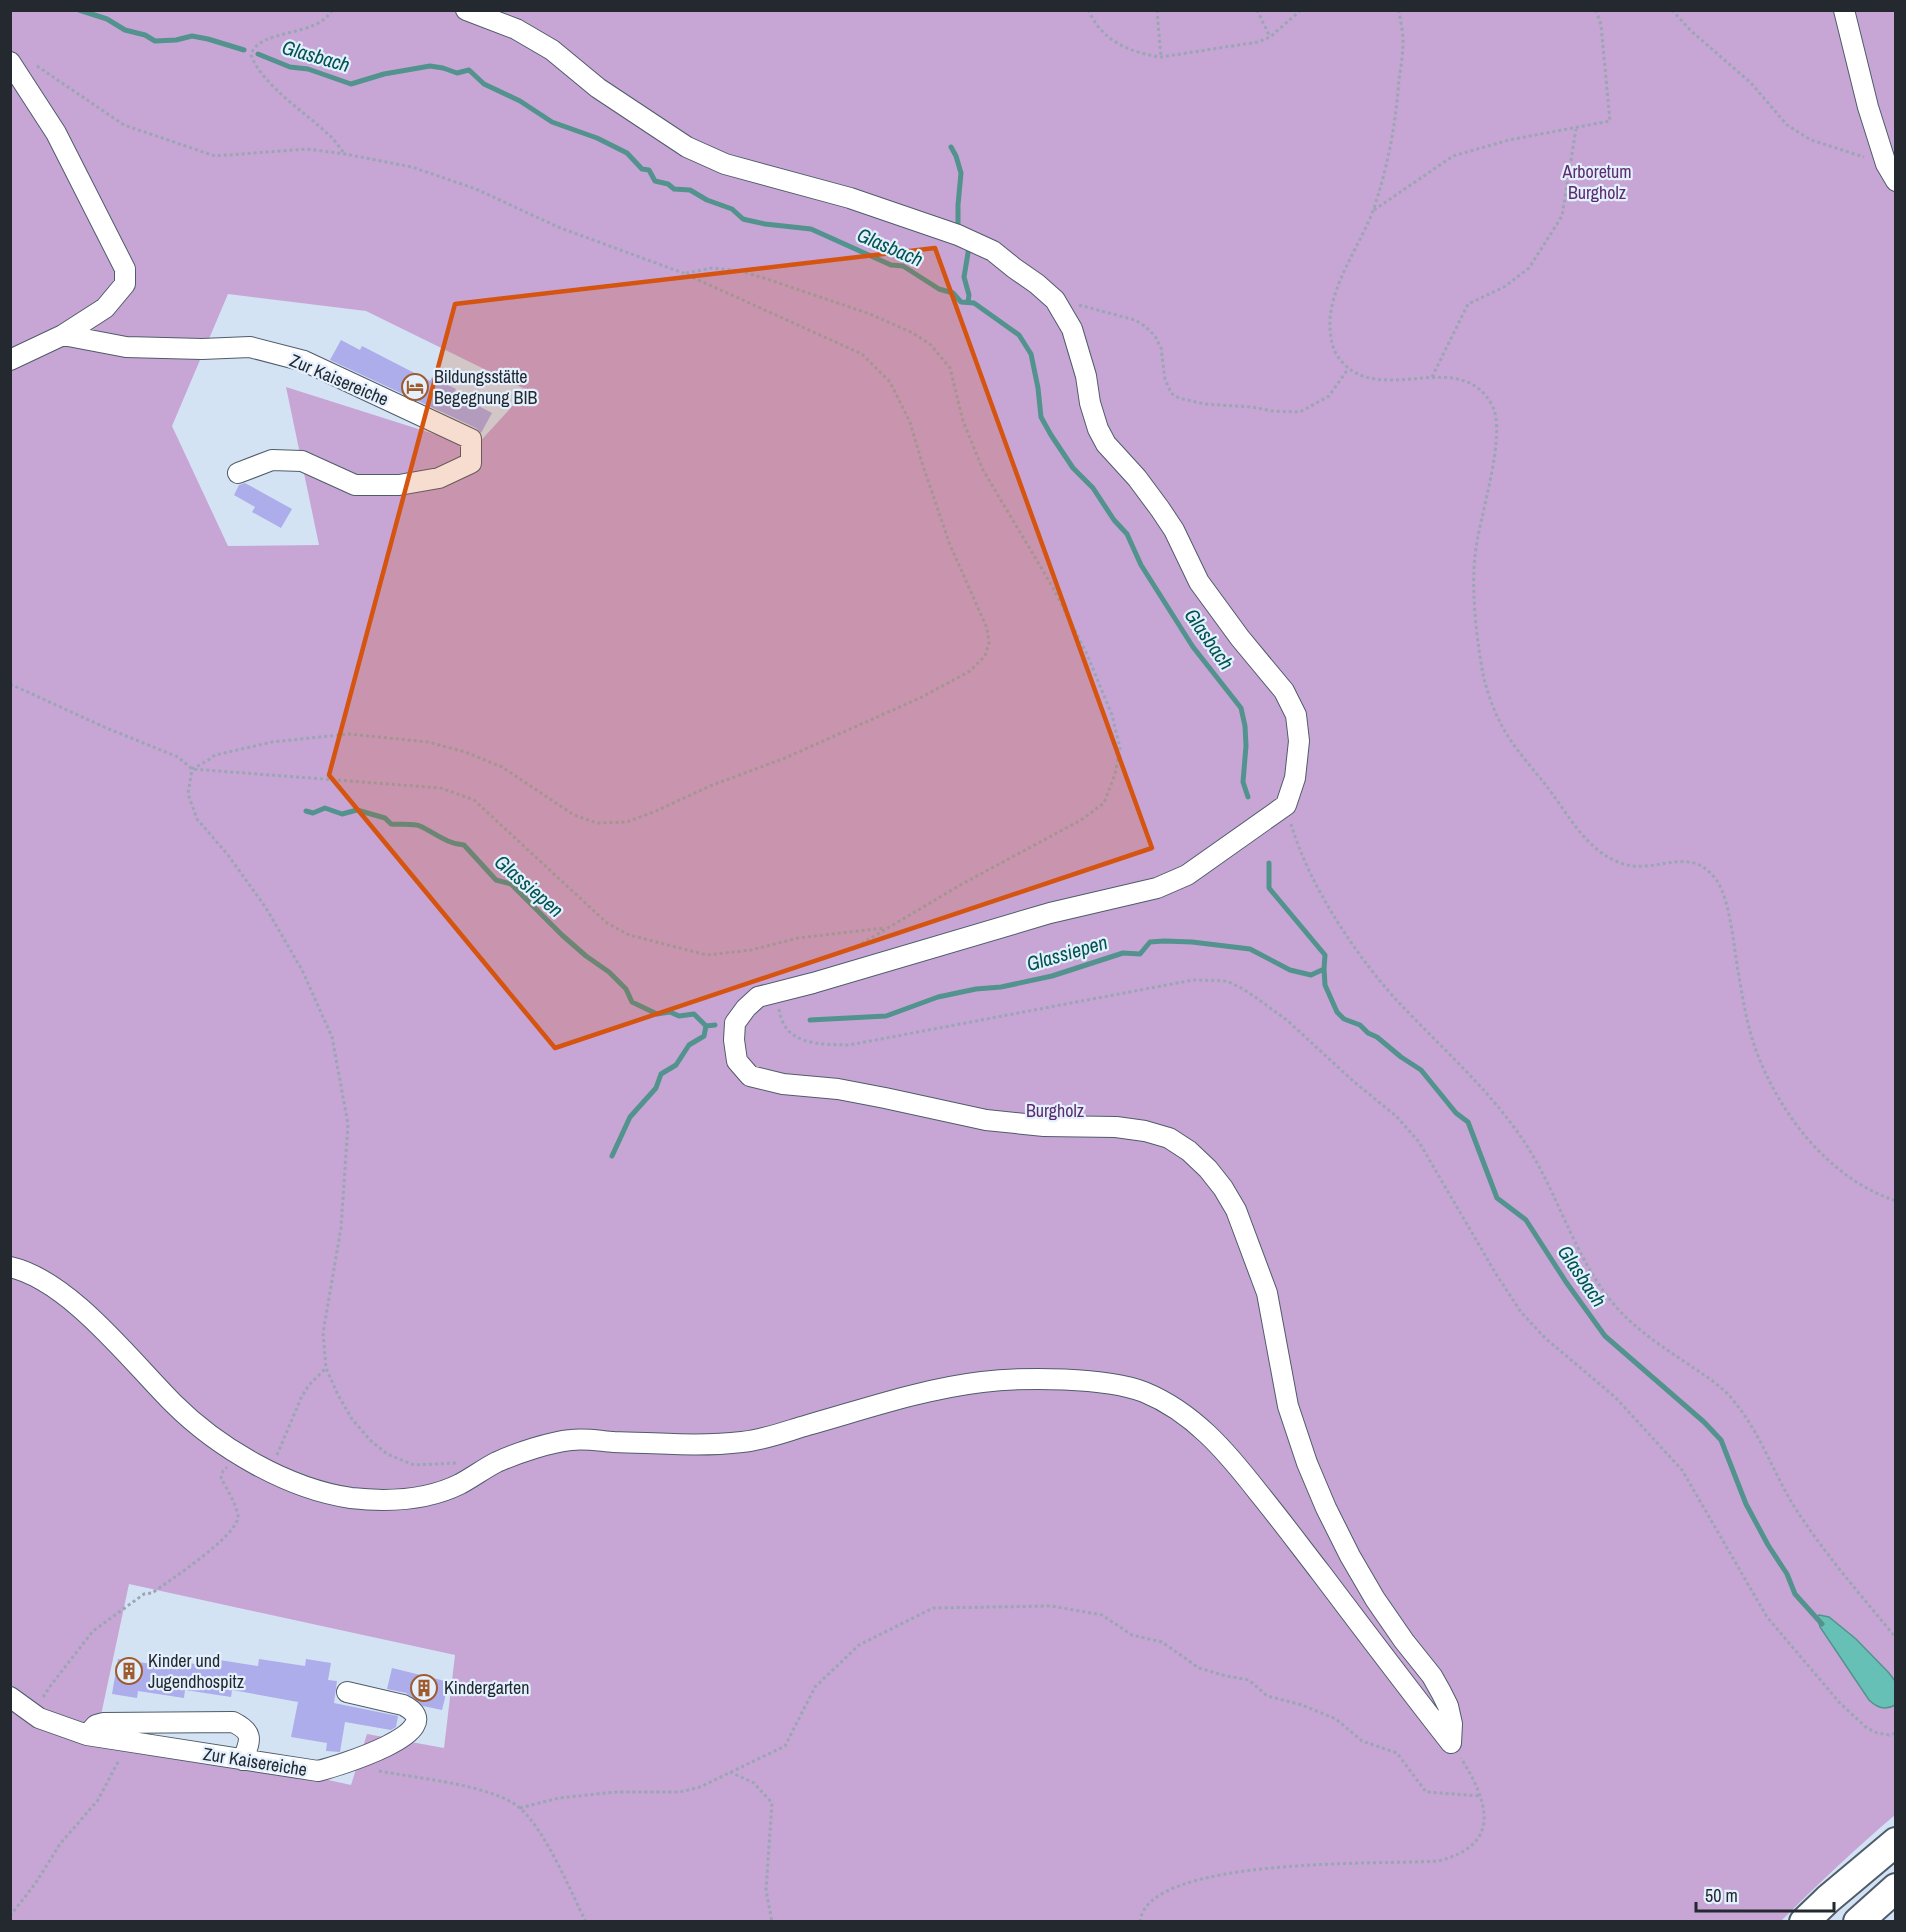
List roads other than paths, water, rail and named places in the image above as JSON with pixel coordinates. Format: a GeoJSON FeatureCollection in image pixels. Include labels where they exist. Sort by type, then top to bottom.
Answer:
{"type":"FeatureCollection","features":[{"type":"Feature","properties":{"kind":"highway"},"geometry":{"type":"LineString","coordinates":[[1804,1922],[1844,1884],[1896,1842]]}},
{"type":"Feature","properties":{"kind":"highway"},"geometry":{"type":"LineString","coordinates":[[1858,1922],[1896,1888]]}},
{"type":"Feature","properties":{"kind":"street"},"geometry":{"type":"LineString","coordinates":[[10,1267],[41,1279],[66,1296],[128,1355],[175,1405],[231,1449],[269,1471],[315,1489],[349,1497],[395,1500],[440,1491],[458,1485],[495,1463],[528,1450],[571,1440],[708,1445],[747,1442],[941,1388],[986,1381],[1032,1379],[1079,1381],[1140,1391],[1184,1413],[1220,1445],[1273,1510],[1451,1743],[1452,1724],[1448,1706],[1441,1692],[1432,1676],[1375,1599],[1326,1508],[1307,1463],[1288,1406],[1267,1293],[1236,1210],[1208,1169],[1189,1151],[1168,1138],[1145,1131],[1116,1127],[1044,1126],[986,1120],[838,1089],[783,1084],[750,1076],[737,1061],[734,1040],[735,1023],[746,1008],[758,998],[1050,913],[1157,888],[1187,875],[1286,805],[1295,778],[1299,741],[1296,715],[1284,691],[1240,638],[1200,582],[1174,530],[1160,509],[1137,478],[1106,444],[1098,429],[1080,352],[1072,329],[1055,300],[1037,284],[993,251],[958,235],[849,198],[725,165],[687,147],[598,88],[552,50],[516,29],[466,10]]}},
{"type":"Feature","properties":{"kind":"street"},"geometry":{"type":"LineString","coordinates":[[1844,10],[1868,107],[1891,172]]}},
{"type":"Feature","properties":{"kind":"street"},"geometry":{"type":"LineString","coordinates":[[10,62],[56,133],[125,269],[125,284],[105,308],[63,335],[10,360]]}},
{"type":"Feature","properties":{"kind":"street","name":"Zur Kaisereiche"},"geometry":{"type":"LineString","coordinates":[[63,335],[126,347],[202,349],[250,347],[303,361],[471,439],[471,463],[439,478],[399,485],[355,485],[302,461],[272,460],[238,473]]}},
{"type":"Feature","properties":{"kind":"street","name":"Zur Kaisereiche"},"geometry":{"type":"LineString","coordinates":[[10,1697],[39,1718],[87,1735],[318,1771],[345,1763],[396,1742],[407,1734],[415,1723],[415,1715],[411,1709],[403,1705],[347,1692]]}},
{"type":"Feature","properties":{"kind":"street"},"geometry":{"type":"LineString","coordinates":[[87,1735],[96,1725],[103,1723],[233,1722],[245,1728],[249,1734],[243,1760]]}},
{"type":"Feature","properties":{"kind":"waterway","name":"Glasbach"},"geometry":{"type":"LineString","coordinates":[[79,10],[107,19],[125,30],[145,35],[155,41],[176,40],[192,36],[244,50]]}},
{"type":"Feature","properties":{"kind":"waterway","name":"Glasbach"},"geometry":{"type":"LineString","coordinates":[[258,54],[290,67],[308,69],[351,84],[384,74],[430,66],[457,73],[469,70],[484,84],[520,101],[552,122],[597,138],[627,153],[642,169],[649,170],[655,181],[668,184],[674,189],[690,190],[707,200],[732,209],[743,219],[811,229],[891,265],[903,266],[939,289],[953,293],[961,302],[974,303],[1019,335],[1031,354],[1041,417],[1051,435],[1073,468],[1093,488],[1114,520],[1127,534],[1141,565],[1193,647],[1241,708],[1246,746],[1243,782],[1248,797]]}},
{"type":"Feature","properties":{"kind":"waterway"},"geometry":{"type":"LineString","coordinates":[[951,147],[961,173],[958,230]]}},
{"type":"Feature","properties":{"kind":"waterway"},"geometry":{"type":"LineString","coordinates":[[968,302],[969,295],[964,277],[969,247]]}},
{"type":"Feature","properties":{"kind":"waterway","name":"Glassiepen"},"geometry":{"type":"LineString","coordinates":[[306,811],[313,813],[325,808],[342,814],[357,810],[385,818],[391,824],[420,826],[447,840],[464,845],[496,880],[511,884],[562,935],[609,972],[626,989],[632,1002],[657,1014],[670,1012],[679,1016],[694,1014],[706,1026],[715,1025]]}},
{"type":"Feature","properties":{"kind":"waterway","name":"Glasbach"},"geometry":{"type":"LineString","coordinates":[[1269,863],[1269,888],[1325,955],[1325,985],[1337,1012],[1344,1019],[1360,1025],[1421,1070],[1456,1113],[1468,1122],[1497,1198],[1526,1220],[1566,1282],[1605,1336],[1704,1422],[1721,1440],[1746,1504],[1768,1545],[1787,1574],[1795,1594],[1822,1624]]}},
{"type":"Feature","properties":{"kind":"waterway","name":"Glassiepen"},"geometry":{"type":"LineString","coordinates":[[810,1020],[886,1016],[938,997],[1052,976],[1123,953],[1140,954],[1150,942],[1192,942],[1250,949],[1290,970],[1311,975],[1324,969]]}},
{"type":"Feature","properties":{"kind":"waterway"},"geometry":{"type":"LineString","coordinates":[[612,1156],[630,1117],[656,1088],[661,1074],[676,1065],[689,1045],[704,1036],[706,1026]]}},
{"type":"Feature","properties":{"kind":"place","name":"Bildungsstätte Begegnung BIB"},"geometry":{"type":"Point","coordinates":[415,387]}},
{"type":"Feature","properties":{"kind":"place","name":"Kinder und Jugendhospitz"},"geometry":{"type":"Point","coordinates":[129,1671]}},
{"type":"Feature","properties":{"kind":"place","name":"Kindergarten"},"geometry":{"type":"Point","coordinates":[424,1688]}},
{"type":"Feature","properties":{"kind":"park label","name":"Arboretum Burgholz"},"geometry":{"type":"Point","coordinates":[1597,182]}},
{"type":"Feature","properties":{"kind":"park label","name":"Burgholz"},"geometry":{"type":"Point","coordinates":[1055,1111]}}]}
